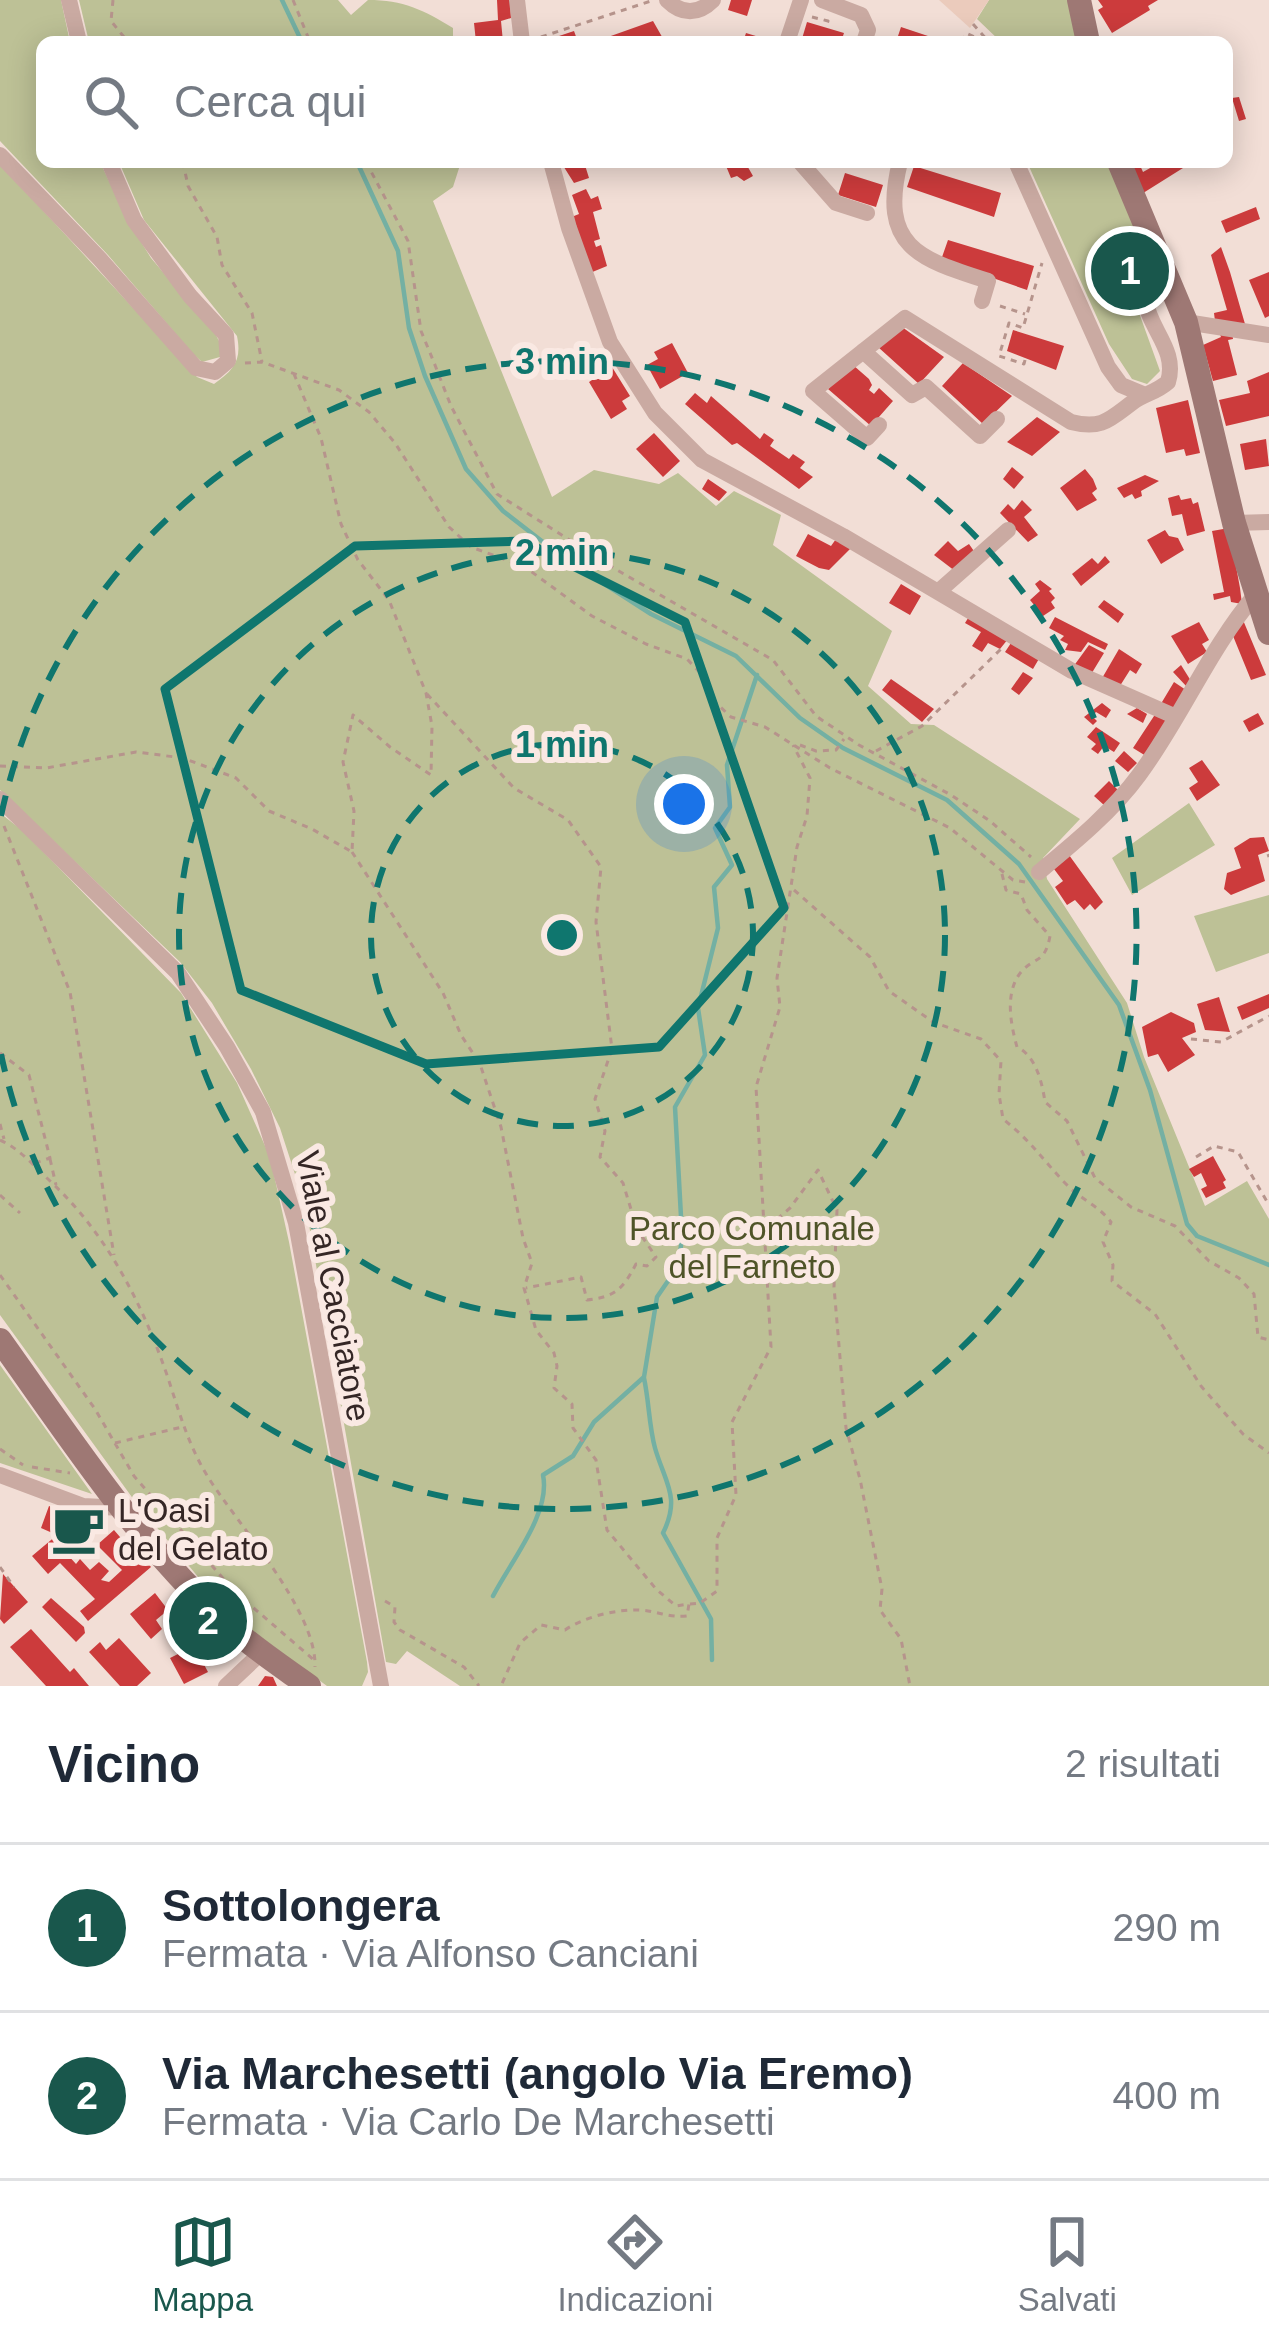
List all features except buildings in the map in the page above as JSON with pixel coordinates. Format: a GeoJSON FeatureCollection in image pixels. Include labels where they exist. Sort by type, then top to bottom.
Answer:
{"type":"FeatureCollection","features":[{"type":"Feature","properties":{"kind":"street"},"geometry":{"type":"LineString","coordinates":[[69,0],[78,36]]}},
{"type":"Feature","properties":{"kind":"street"},"geometry":{"type":"LineString","coordinates":[[517,0],[522,36]]}},
{"type":"Feature","properties":{"kind":"street"},"geometry":{"type":"LineString","coordinates":[[668,0],[693,12],[712,0]]}},
{"type":"Feature","properties":{"kind":"street"},"geometry":{"type":"LineString","coordinates":[[822,0],[861,15],[866,36]]}},
{"type":"Feature","properties":{"kind":"street"},"geometry":{"type":"LineString","coordinates":[[1078,0],[1087,36]]}},
{"type":"Feature","properties":{"kind":"street"},"geometry":{"type":"LineString","coordinates":[[789,36],[799,6]]}},
{"type":"Feature","properties":{"kind":"street"},"geometry":{"type":"LineString","coordinates":[[0,154],[196,368],[215,372],[228,361],[226,335],[190,296],[134,220],[112,168]]}},
{"type":"Feature","properties":{"kind":"street"},"geometry":{"type":"LineString","coordinates":[[553,168],[610,343],[655,413],[681,442],[734,480],[939,591],[1072,671],[1174,716]]}},
{"type":"Feature","properties":{"kind":"street"},"geometry":{"type":"LineString","coordinates":[[805,168],[836,203],[866,213]]}},
{"type":"Feature","properties":{"kind":"street"},"geometry":{"type":"LineString","coordinates":[[899,168],[893,209],[903,240],[934,264],[988,281],[982,301]]}},
{"type":"Feature","properties":{"kind":"street"},"geometry":{"type":"LineString","coordinates":[[1019,168],[1120,386],[1145,395]]}},
{"type":"Feature","properties":{"kind":"street"},"geometry":{"type":"LineString","coordinates":[[1121,168],[1186,322],[1234,523],[1269,633]]}},
{"type":"Feature","properties":{"kind":"street"},"geometry":{"type":"LineString","coordinates":[[879,425],[867,438],[813,391],[905,318],[1050,410],[1084,426],[1108,424],[1168,382],[1171,372],[1144,298],[1150,278],[1161,266]]}},
{"type":"Feature","properties":{"kind":"street"},"geometry":{"type":"LineString","coordinates":[[1186,322],[1269,335]]}},
{"type":"Feature","properties":{"kind":"street"},"geometry":{"type":"LineString","coordinates":[[863,351],[912,395],[940,372]]}},
{"type":"Feature","properties":{"kind":"street"},"geometry":{"type":"LineString","coordinates":[[926,387],[980,436],[997,418]]}},
{"type":"Feature","properties":{"kind":"street"},"geometry":{"type":"LineString","coordinates":[[1234,523],[1269,522]]}},
{"type":"Feature","properties":{"kind":"street"},"geometry":{"type":"LineString","coordinates":[[939,591],[1008,530]]}},
{"type":"Feature","properties":{"kind":"street"},"geometry":{"type":"LineString","coordinates":[[1032,877],[1082,837],[1138,777],[1221,638],[1256,594]]}},
{"type":"Feature","properties":{"kind":"street","name":"Viale al Cacciatore"},"geometry":{"type":"LineString","coordinates":[[4,802],[178,973],[263,1112],[296,1223],[377,1680]]}},
{"type":"Feature","properties":{"kind":"street"},"geometry":{"type":"LineString","coordinates":[[0,1340],[122,1508],[195,1592],[262,1652],[309,1686]]}},
{"type":"Feature","properties":{"kind":"street"},"geometry":{"type":"LineString","coordinates":[[0,1475],[83,1506],[122,1508]]}},
{"type":"Feature","properties":{"kind":"street"},"geometry":{"type":"LineString","coordinates":[[226,1686],[262,1652]]}},
{"type":"Feature","properties":{"kind":"path"},"geometry":{"type":"LineString","coordinates":[[113,0],[112,20],[124,36]]}},
{"type":"Feature","properties":{"kind":"path"},"geometry":{"type":"LineString","coordinates":[[293,0],[308,36]]}},
{"type":"Feature","properties":{"kind":"path"},"geometry":{"type":"LineString","coordinates":[[543,36],[653,0]]}},
{"type":"Feature","properties":{"kind":"path"},"geometry":{"type":"LineString","coordinates":[[799,6],[828,22],[826,28]]}},
{"type":"Feature","properties":{"kind":"path"},"geometry":{"type":"LineString","coordinates":[[973,24],[983,36]]}},
{"type":"Feature","properties":{"kind":"path"},"geometry":{"type":"LineString","coordinates":[[184,168],[188,186],[217,237],[222,265],[252,314],[262,362]]}},
{"type":"Feature","properties":{"kind":"path"},"geometry":{"type":"LineString","coordinates":[[228,361],[262,362],[339,390],[369,412],[395,442],[449,527],[471,547],[525,567],[592,616],[687,659],[706,679],[714,701],[731,717],[765,727],[830,768],[950,828],[1021,884],[1032,877],[1028,853],[990,821],[816,716],[773,660],[497,494],[451,406],[427,346],[408,241],[369,168]]}},
{"type":"Feature","properties":{"kind":"path"},"geometry":{"type":"LineString","coordinates":[[1025,360],[1024,364],[999,356],[1009,323],[1023,328],[1050,238]]}},
{"type":"Feature","properties":{"kind":"path"},"geometry":{"type":"LineString","coordinates":[[982,301],[1027,315]]}},
{"type":"Feature","properties":{"kind":"path"},"geometry":{"type":"LineString","coordinates":[[293,372],[321,438],[341,524],[358,560],[388,600],[426,692],[432,726],[431,775],[353,715],[344,762],[354,811],[352,852]]}},
{"type":"Feature","properties":{"kind":"path"},"geometry":{"type":"LineString","coordinates":[[875,752],[922,726],[1014,637]]}},
{"type":"Feature","properties":{"kind":"path"},"geometry":{"type":"LineString","coordinates":[[426,692],[514,788],[568,820],[601,867],[596,922],[612,1049],[596,1099],[605,1131],[600,1157],[623,1183],[637,1229],[656,1257],[647,1266],[636,1264],[626,1284],[612,1297],[587,1300],[580,1277],[524,1288]]}},
{"type":"Feature","properties":{"kind":"path"},"geometry":{"type":"LineString","coordinates":[[792,743],[816,751],[836,750],[845,737]]}},
{"type":"Feature","properties":{"kind":"path"},"geometry":{"type":"LineString","coordinates":[[0,765],[46,768],[136,752],[183,758],[236,778],[269,811],[352,852],[443,993],[480,1064],[501,1127],[532,1263],[524,1288],[536,1330],[554,1353],[557,1366],[554,1388],[572,1404],[573,1428],[596,1460],[607,1530],[676,1606],[700,1603],[717,1591],[717,1538],[736,1496],[732,1422],[771,1347],[756,1087],[780,1007],[777,978],[810,778],[792,743]]}},
{"type":"Feature","properties":{"kind":"path"},"geometry":{"type":"LineString","coordinates":[[4,802],[5,837],[28,878],[70,992],[115,1260]]}},
{"type":"Feature","properties":{"kind":"path"},"geometry":{"type":"LineString","coordinates":[[1002,871],[1006,890],[1022,894],[1027,910],[1050,936],[1047,951],[1022,972],[1011,998],[1010,1020],[1017,1047],[1026,1052],[1042,1082],[1045,1102],[1067,1121],[1095,1178],[1130,1207],[1175,1226],[1209,1261],[1239,1278],[1254,1294],[1258,1337],[1269,1340]]}},
{"type":"Feature","properties":{"kind":"path"},"geometry":{"type":"LineString","coordinates":[[793,889],[870,957],[890,991],[933,1022],[981,1040],[1001,1061],[999,1094],[1004,1119],[1034,1143],[1071,1189],[1096,1203],[1112,1222],[1103,1243],[1113,1264],[1112,1281],[1155,1314],[1201,1386],[1243,1434],[1269,1454]]}},
{"type":"Feature","properties":{"kind":"path"},"geometry":{"type":"LineString","coordinates":[[1191,1039],[1221,1042],[1269,1016]]}},
{"type":"Feature","properties":{"kind":"path"},"geometry":{"type":"LineString","coordinates":[[0,1053],[29,1075],[56,1186]]}},
{"type":"Feature","properties":{"kind":"path"},"geometry":{"type":"LineString","coordinates":[[0,1124],[2,1141],[56,1186],[115,1260],[145,1317],[182,1427],[208,1477],[302,1618],[316,1650],[315,1661],[215,1571],[134,1476],[95,1409],[0,1274]]}},
{"type":"Feature","properties":{"kind":"path"},"geometry":{"type":"LineString","coordinates":[[1196,1157],[1214,1147],[1238,1153],[1269,1205]]}},
{"type":"Feature","properties":{"kind":"path"},"geometry":{"type":"LineString","coordinates":[[32,1164],[50,1157]]}},
{"type":"Feature","properties":{"kind":"path"},"geometry":{"type":"LineString","coordinates":[[765,1229],[790,1208],[818,1169],[837,1210],[834,1287],[846,1428],[882,1589],[880,1610],[901,1639],[910,1686]]}},
{"type":"Feature","properties":{"kind":"path"},"geometry":{"type":"LineString","coordinates":[[0,1195],[20,1214]]}},
{"type":"Feature","properties":{"kind":"path"},"geometry":{"type":"LineString","coordinates":[[114,1443],[182,1427]]}},
{"type":"Feature","properties":{"kind":"path"},"geometry":{"type":"LineString","coordinates":[[0,1449],[26,1466],[80,1472]]}},
{"type":"Feature","properties":{"kind":"path"},"geometry":{"type":"LineString","coordinates":[[0,1567],[14,1587]]}},
{"type":"Feature","properties":{"kind":"path"},"geometry":{"type":"LineString","coordinates":[[368,1616],[383,1601],[390,1601],[400,1630],[464,1667],[479,1686]]}},
{"type":"Feature","properties":{"kind":"path"},"geometry":{"type":"LineString","coordinates":[[501,1686],[520,1643],[541,1625],[565,1630],[578,1621],[644,1610],[668,1618],[687,1616],[689,1604]]}},
{"type":"Feature","properties":{"kind":"highlighted area"},"geometry":{"type":"Polygon","coordinates":[[[523,541],[685,622],[784,908],[659,1047],[426,1064],[241,990],[165,689],[355,546],[523,541]]]}},
{"type":"Feature","properties":{"kind":"green space"},"geometry":{"type":"Polygon","coordinates":[[[0,0],[61,0],[69,36],[36,36],[36,168],[103,168],[151,258],[216,335],[223,349],[220,357],[202,362],[193,354],[0,141],[0,0]]]}},
{"type":"Feature","properties":{"kind":"green space"},"geometry":{"type":"Polygon","coordinates":[[[79,0],[338,0],[351,15],[368,0],[381,0],[413,7],[453,28],[453,36],[88,36],[79,0]]]}},
{"type":"Feature","properties":{"kind":"green space"},"geometry":{"type":"Polygon","coordinates":[[[989,0],[1070,0],[1079,36],[995,36],[977,19],[989,0]]]}},
{"type":"Feature","properties":{"kind":"green space","name":"Parco Comunale del Farneto"},"geometry":{"type":"Polygon","coordinates":[[[0,164],[197,377],[214,384],[237,358],[237,336],[144,220],[122,168],[459,168],[453,187],[433,201],[552,497],[594,470],[659,484],[678,473],[716,506],[734,491],[781,515],[773,545],[892,631],[868,686],[911,724],[934,725],[1080,819],[1043,858],[1047,879],[1127,1003],[1205,1206],[1247,1181],[1269,1219],[1269,1686],[460,1686],[407,1651],[396,1664],[386,1662],[306,1208],[280,1128],[212,1003],[180,962],[0,790],[0,164]]]}},
{"type":"Feature","properties":{"kind":"green space"},"geometry":{"type":"Polygon","coordinates":[[[1030,168],[1114,168],[1142,237],[1125,274],[1160,371],[1147,384],[1132,379],[1109,344],[1030,168]]]}},
{"type":"Feature","properties":{"kind":"green space"},"geometry":{"type":"Polygon","coordinates":[[[1189,803],[1215,845],[1132,895],[1112,858],[1189,803]]]}},
{"type":"Feature","properties":{"kind":"green space"},"geometry":{"type":"Polygon","coordinates":[[[0,813],[181,993],[237,1083],[270,1157],[367,1662],[362,1686],[327,1686],[247,1627],[209,1590],[134,1500],[0,1315],[0,813]]]}},
{"type":"Feature","properties":{"kind":"green space"},"geometry":{"type":"Polygon","coordinates":[[[1269,895],[1269,953],[1216,972],[1194,916],[1269,895]]]}},
{"type":"Feature","properties":{"kind":"green space"},"geometry":{"type":"Polygon","coordinates":[[[0,1365],[92,1494],[0,1463],[0,1365]]]}},
{"type":"Feature","properties":{"kind":"shaded area"},"geometry":{"type":"Polygon","coordinates":[[[939,0],[989,0],[970,28],[939,0]]]}},
{"type":"Feature","properties":{"kind":"waterway"},"geometry":{"type":"LineString","coordinates":[[282,0],[299,36]]}},
{"type":"Feature","properties":{"kind":"waterway"},"geometry":{"type":"LineString","coordinates":[[360,168],[398,251],[409,328],[466,469],[503,511],[561,556],[651,614],[736,656],[800,718],[843,748],[947,800],[1019,864],[1119,1005],[1150,1090],[1187,1224],[1197,1236],[1269,1265]]}},
{"type":"Feature","properties":{"kind":"waterway"},"geometry":{"type":"LineString","coordinates":[[493,1596],[535,1521],[543,1475],[573,1456],[594,1422],[644,1377],[657,1297],[679,1265],[682,1235],[675,1107],[705,1055],[698,1008],[718,928],[714,887],[732,865],[715,828],[730,807],[727,765],[757,675]]}},
{"type":"Feature","properties":{"kind":"waterway"},"geometry":{"type":"LineString","coordinates":[[644,1378],[653,1440],[670,1490],[671,1509],[663,1533],[711,1619],[712,1660]]}},
{"type":"Feature","properties":{"kind":"place","name":"Sottolongera"},"geometry":{"type":"Point","coordinates":[1130,271]}},
{"type":"Feature","properties":{"kind":"place","name":"L'Oasi del Gelato"},"geometry":{"type":"Point","coordinates":[78,1529]}},
{"type":"Feature","properties":{"kind":"place","name":"Via Marchesetti (angolo Via Eremo)"},"geometry":{"type":"Point","coordinates":[208,1621]}}]}
